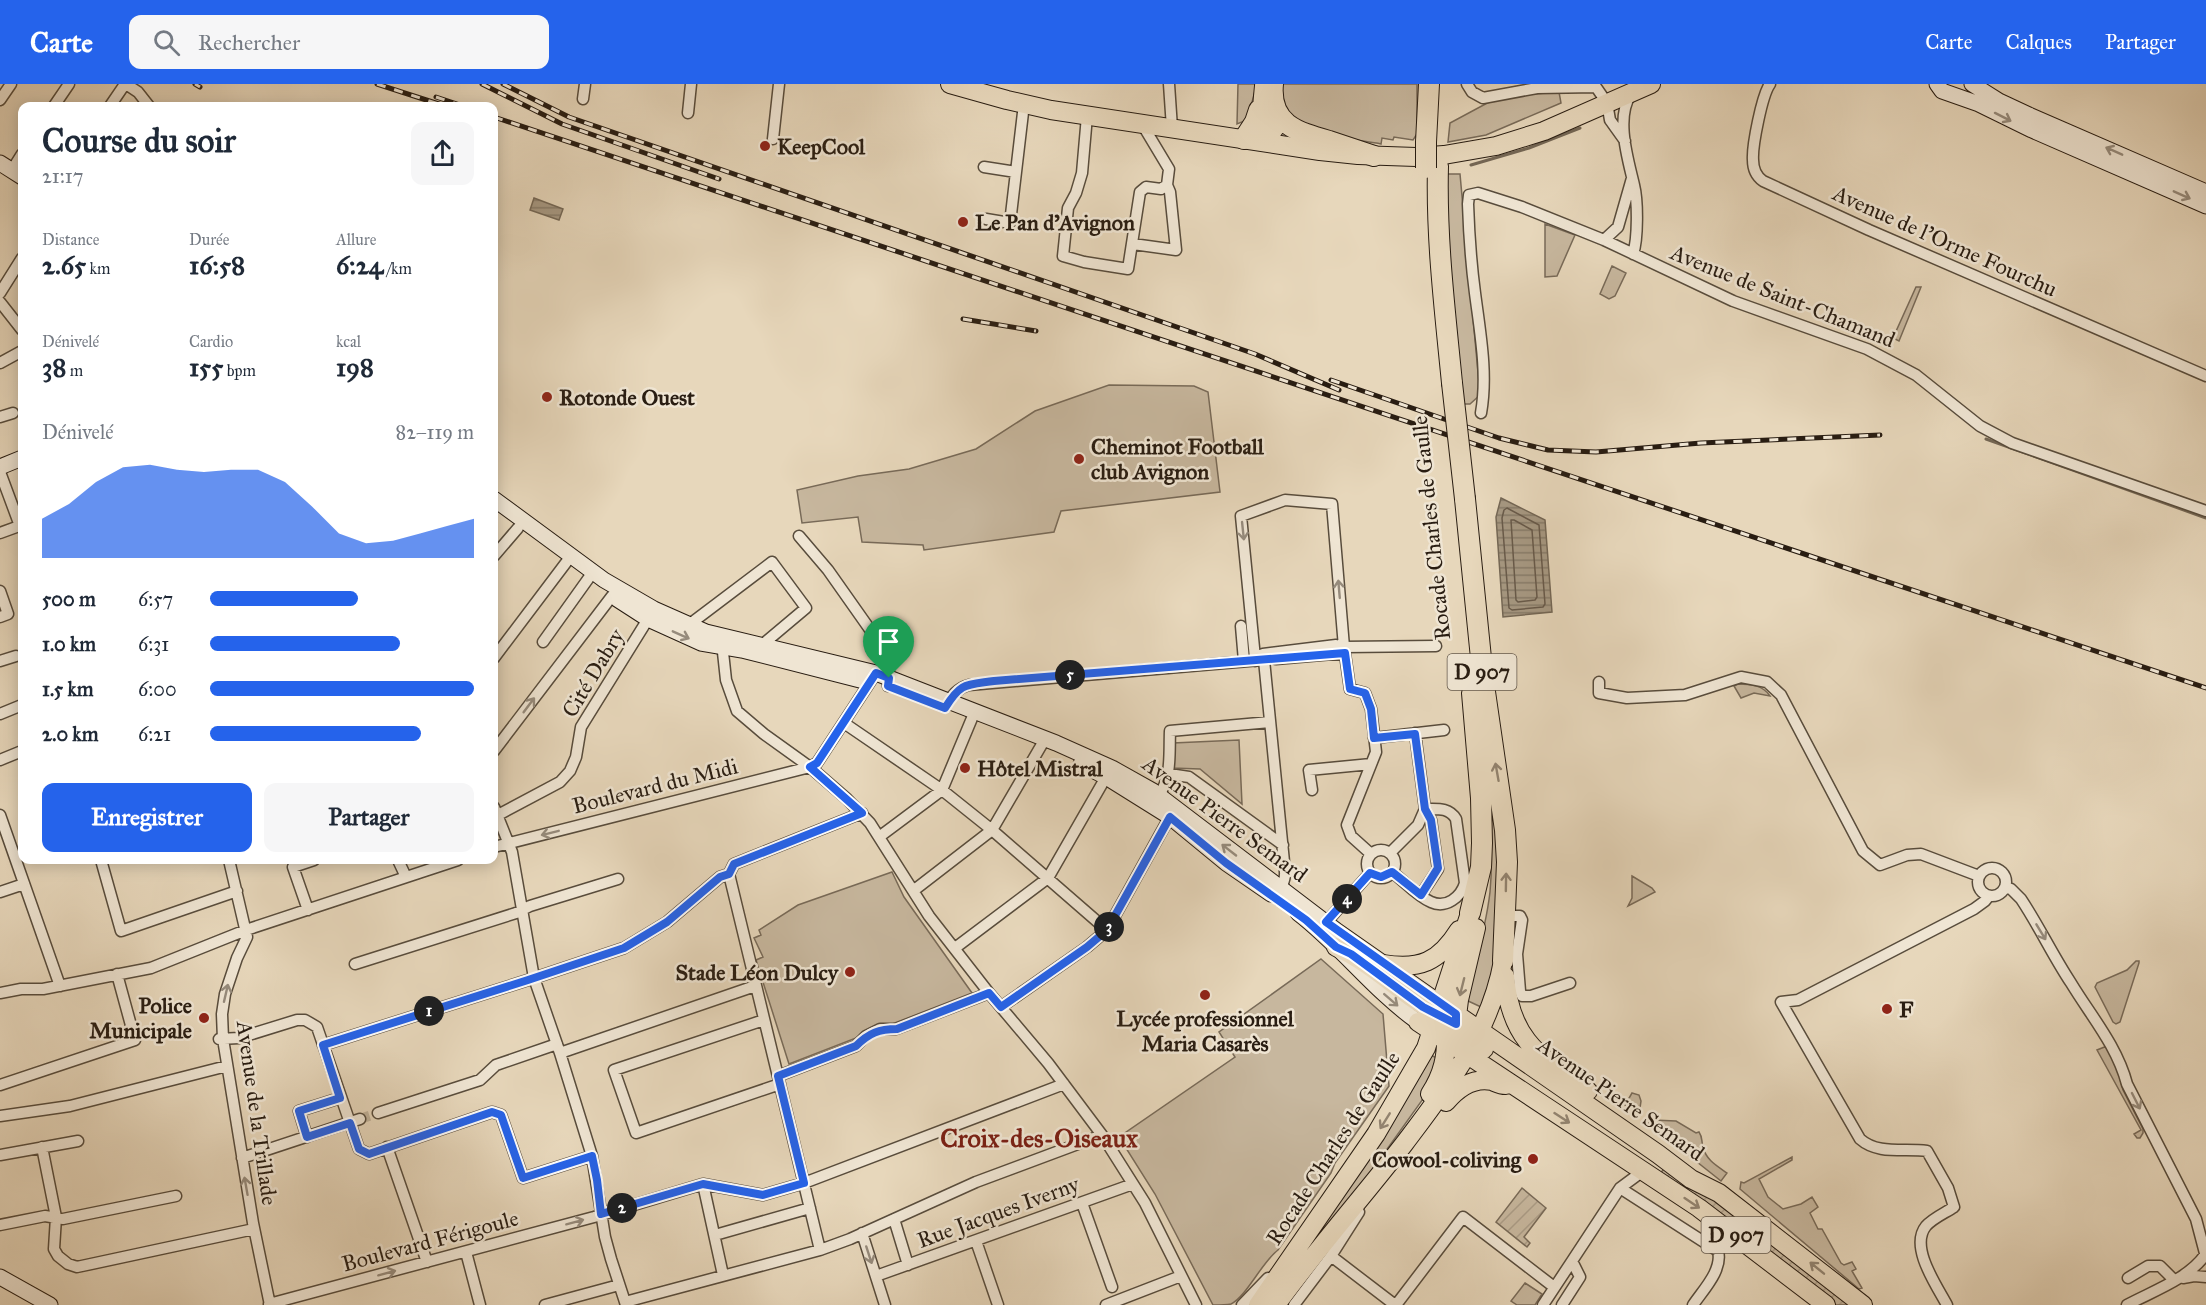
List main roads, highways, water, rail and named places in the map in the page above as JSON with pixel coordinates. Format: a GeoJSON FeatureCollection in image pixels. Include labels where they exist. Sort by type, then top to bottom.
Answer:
{"type":"FeatureCollection","features":[{"type":"Feature","properties":{"kind":"highway","name":"Rocade Charles de Gaulle"},"geometry":{"type":"LineString","coordinates":[[1429,84],[1432,167],[1427,239],[1447,381],[1479,774],[1481,867],[1470,913]]}},
{"type":"Feature","properties":{"kind":"highway","name":"Rocade Charles de Gaulle"},"geometry":{"type":"LineString","coordinates":[[1432,142],[1442,84]]}},
{"type":"Feature","properties":{"kind":"highway"},"geometry":{"type":"LineString","coordinates":[[1244,139],[1270,94]]}},
{"type":"Feature","properties":{"kind":"highway"},"geometry":{"type":"LineString","coordinates":[[1264,141],[1275,126],[1270,94]]}},
{"type":"Feature","properties":{"kind":"highway"},"geometry":{"type":"LineString","coordinates":[[1270,94],[1281,119],[1296,130],[1314,138],[1374,156]]}},
{"type":"Feature","properties":{"kind":"highway","name":"Rocade Charles de Gaulle"},"geometry":{"type":"LineString","coordinates":[[1458,496],[1505,830],[1503,961]]}},
{"type":"Feature","properties":{"kind":"main road"},"geometry":{"type":"LineString","coordinates":[[1480,148],[1607,106],[1630,88],[1651,84]]}},
{"type":"Feature","properties":{"kind":"main road"},"geometry":{"type":"LineString","coordinates":[[1943,88],[1959,90],[1963,84]]}},
{"type":"Feature","properties":{"kind":"main road"},"geometry":{"type":"LineString","coordinates":[[1972,84],[1999,101],[2029,115],[2206,192]]}},
{"type":"Feature","properties":{"kind":"main road"},"geometry":{"type":"LineString","coordinates":[[957,85],[1024,104],[1088,116],[1320,151],[1374,156],[1432,157],[1496,146],[1522,139],[1607,106]]}},
{"type":"Feature","properties":{"kind":"main road"},"geometry":{"type":"LineString","coordinates":[[1943,88],[2022,126],[2206,206]]}},
{"type":"Feature","properties":{"kind":"main road"},"geometry":{"type":"LineString","coordinates":[[0,153],[16,166]]}},
{"type":"Feature","properties":{"kind":"main road"},"geometry":{"type":"LineString","coordinates":[[0,467],[18,460]]}},
{"type":"Feature","properties":{"kind":"main road","name":"Avenue Pierre Semard"},"geometry":{"type":"LineString","coordinates":[[498,502],[568,560]]}},
{"type":"Feature","properties":{"kind":"main road","name":"Avenue Pierre Semard"},"geometry":{"type":"LineString","coordinates":[[498,512],[590,576],[612,596],[648,619],[701,643],[722,641],[762,645],[881,680],[1112,768],[1159,795],[1172,812],[1226,863],[1280,895],[1322,927],[1383,964],[1513,1086],[1699,1208],[1826,1305]]}},
{"type":"Feature","properties":{"kind":"main road","name":"Avenue Pierre Semard"},"geometry":{"type":"LineString","coordinates":[[590,576],[722,641],[881,680]]}},
{"type":"Feature","properties":{"kind":"main road","name":"Avenue Pierre Semard"},"geometry":{"type":"LineString","coordinates":[[1043,743],[1172,812]]}},
{"type":"Feature","properties":{"kind":"main road"},"geometry":{"type":"LineString","coordinates":[[1404,1143],[1440,1078],[1444,1064],[1481,910],[1481,867]]}},
{"type":"Feature","properties":{"kind":"main road"},"geometry":{"type":"LineString","coordinates":[[1383,964],[1415,966],[1430,961],[1452,941],[1470,913]]}},
{"type":"Feature","properties":{"kind":"main road","name":"Rocade Charles de Gaulle"},"geometry":{"type":"LineString","coordinates":[[1276,1305],[1388,1165],[1458,1072],[1452,1028],[1470,913]]}},
{"type":"Feature","properties":{"kind":"main road","name":"Avenue Pierre Semard"},"geometry":{"type":"LineString","coordinates":[[1322,927],[1336,947]]}},
{"type":"Feature","properties":{"kind":"main road"},"geometry":{"type":"LineString","coordinates":[[1336,947],[1351,954],[1452,1028]]}},
{"type":"Feature","properties":{"kind":"main road"},"geometry":{"type":"LineString","coordinates":[[1503,961],[1511,1014],[1529,1046],[1644,1130],[1659,1145],[1719,1193]]}},
{"type":"Feature","properties":{"kind":"main road","name":"Rocade Charles de Gaulle"},"geometry":{"type":"LineString","coordinates":[[1258,1305],[1452,1028],[1499,986],[1503,961]]}},
{"type":"Feature","properties":{"kind":"main road","name":"Avenue Pierre Semard"},"geometry":{"type":"LineString","coordinates":[[1452,1028],[1658,1154],[1691,1179],[1719,1193],[1863,1305]]}},
{"type":"Feature","properties":{"kind":"main road"},"geometry":{"type":"LineString","coordinates":[[1404,1143],[1429,1122],[1456,1090],[1467,1083],[1485,1080],[1513,1086]]}},
{"type":"Feature","properties":{"kind":"main road"},"geometry":{"type":"LineString","coordinates":[[0,1277],[33,1301],[50,1305]]}},
{"type":"Feature","properties":{"kind":"water"},"geometry":{"type":"Polygon","coordinates":[[[534,198],[563,209],[559,220],[530,210],[534,198]]]}},
{"type":"Feature","properties":{"kind":"water"},"geometry":{"type":"Polygon","coordinates":[[[1501,498],[1545,520],[1552,612],[1503,617],[1496,517],[1501,498]]]}},
{"type":"Feature","properties":{"kind":"waterway"},"geometry":{"type":"LineString","coordinates":[[1471,165],[1529,148],[1580,128]]}},
{"type":"Feature","properties":{"kind":"waterway"},"geometry":{"type":"LineString","coordinates":[[1986,439],[2206,518]]}},
{"type":"Feature","properties":{"kind":"tunnel"},"geometry":{"type":"LineString","coordinates":[[360,1119],[378,1113]]}},
{"type":"Feature","properties":{"kind":"railway"},"geometry":{"type":"LineString","coordinates":[[195,84],[200,87]]}},
{"type":"Feature","properties":{"kind":"railway"},"geometry":{"type":"LineString","coordinates":[[377,84],[433,102]]}},
{"type":"Feature","properties":{"kind":"railway"},"geometry":{"type":"LineString","coordinates":[[482,84],[562,124],[719,179]]}},
{"type":"Feature","properties":{"kind":"railway"},"geometry":{"type":"LineString","coordinates":[[503,84],[569,117],[1255,354],[1339,390]]}},
{"type":"Feature","properties":{"kind":"railway"},"geometry":{"type":"LineString","coordinates":[[436,97],[451,102]]}},
{"type":"Feature","properties":{"kind":"railway"},"geometry":{"type":"LineString","coordinates":[[498,118],[2206,688]]}},
{"type":"Feature","properties":{"kind":"railway"},"geometry":{"type":"LineString","coordinates":[[963,319],[1036,331]]}},
{"type":"Feature","properties":{"kind":"railway"},"geometry":{"type":"LineString","coordinates":[[1331,380],[1499,438],[1548,450],[1596,452],[1701,443],[1880,435]]}},
{"type":"Feature","properties":{"kind":"place","name":"KeepCool"},"geometry":{"type":"Point","coordinates":[765,146]}},
{"type":"Feature","properties":{"kind":"place","name":"Le Pan d'Avignon"},"geometry":{"type":"Point","coordinates":[963,222]}},
{"type":"Feature","properties":{"kind":"place","name":"Rotonde Ouest"},"geometry":{"type":"Point","coordinates":[547,397]}},
{"type":"Feature","properties":{"kind":"place","name":"Cheminot Football club Avignon"},"geometry":{"type":"Point","coordinates":[1079,459]}},
{"type":"Feature","properties":{"kind":"place","name":"Hôtel Mistral"},"geometry":{"type":"Point","coordinates":[965,768]}},
{"type":"Feature","properties":{"kind":"place","name":"Stade Léon Dulcy"},"geometry":{"type":"Point","coordinates":[850,972]}},
{"type":"Feature","properties":{"kind":"place","name":"Lycée professionnel Maria Casarès"},"geometry":{"type":"Point","coordinates":[1205,995]}},
{"type":"Feature","properties":{"kind":"place","name":"F"},"geometry":{"type":"Point","coordinates":[1887,1009]}},
{"type":"Feature","properties":{"kind":"place","name":"Police Municipale"},"geometry":{"type":"Point","coordinates":[204,1018]}},
{"type":"Feature","properties":{"kind":"place","name":"Cowool-coliving"},"geometry":{"type":"Point","coordinates":[1533,1159]}},
{"type":"Feature","properties":{"kind":"district","name":"Croix-des-Oiseaux"},"geometry":{"type":"Point","coordinates":[1039,1138]}}]}
